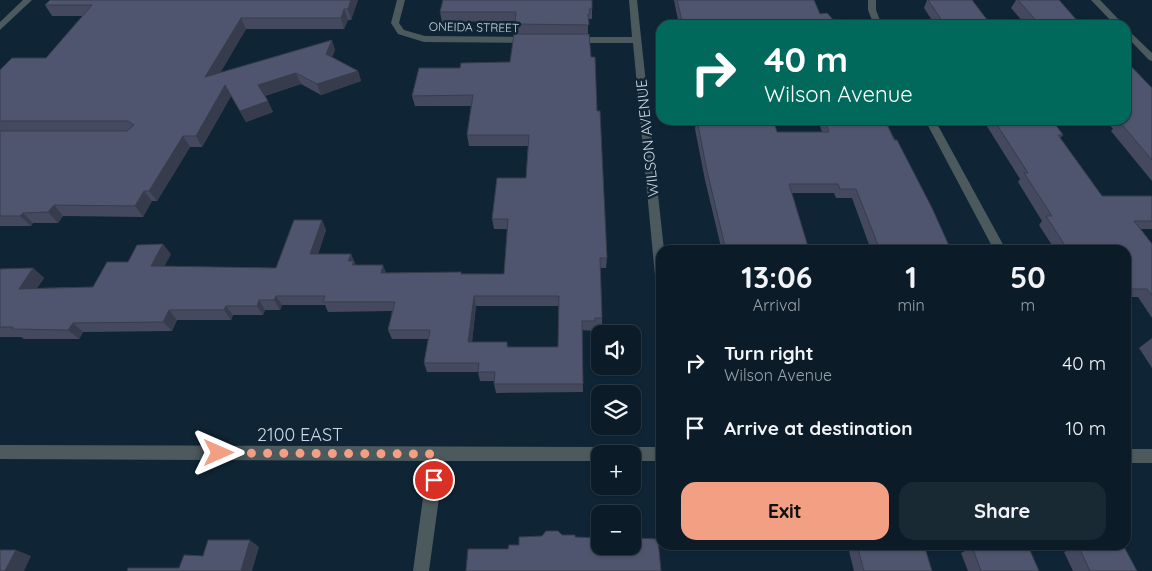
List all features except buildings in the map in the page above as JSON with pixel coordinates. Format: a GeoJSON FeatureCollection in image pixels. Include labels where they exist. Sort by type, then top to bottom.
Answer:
{"type":"FeatureCollection","features":[{"type":"Feature","properties":{"kind":"street"},"geometry":{"type":"LineString","coordinates":[[0,27],[28,0]]}},
{"type":"Feature","properties":{"kind":"street","name":"ONEIDA STREET"},"geometry":{"type":"LineString","coordinates":[[401,0],[395,23],[401,32],[424,39],[539,40]]}},
{"type":"Feature","properties":{"kind":"street","name":"WILSON AVENUE"},"geometry":{"type":"LineString","coordinates":[[633,0],[658,245]]}},
{"type":"Feature","properties":{"kind":"street"},"geometry":{"type":"LineString","coordinates":[[872,0],[872,10],[876,20]]}},
{"type":"Feature","properties":{"kind":"street"},"geometry":{"type":"LineString","coordinates":[[1095,0],[1115,20]]}},
{"type":"Feature","properties":{"kind":"street"},"geometry":{"type":"LineString","coordinates":[[1131,36],[1152,58]]}},
{"type":"Feature","properties":{"kind":"street"},"geometry":{"type":"LineString","coordinates":[[559,40],[637,40]]}},
{"type":"Feature","properties":{"kind":"street"},"geometry":{"type":"LineString","coordinates":[[933,125],[997,245]]}},
{"type":"Feature","properties":{"kind":"street","name":"2100 EAST"},"geometry":{"type":"LineString","coordinates":[[0,452],[591,454]]}},
{"type":"Feature","properties":{"kind":"street"},"geometry":{"type":"LineString","coordinates":[[421,571],[437,454]]}},
{"type":"Feature","properties":{"kind":"street"},"geometry":{"type":"LineString","coordinates":[[641,454],[656,454]]}},
{"type":"Feature","properties":{"kind":"street"},"geometry":{"type":"LineString","coordinates":[[1131,456],[1152,456]]}},
{"type":"Feature","properties":{"kind":"route"},"geometry":{"type":"LineString","coordinates":[[219,453],[437,454],[434,480]]}}]}
